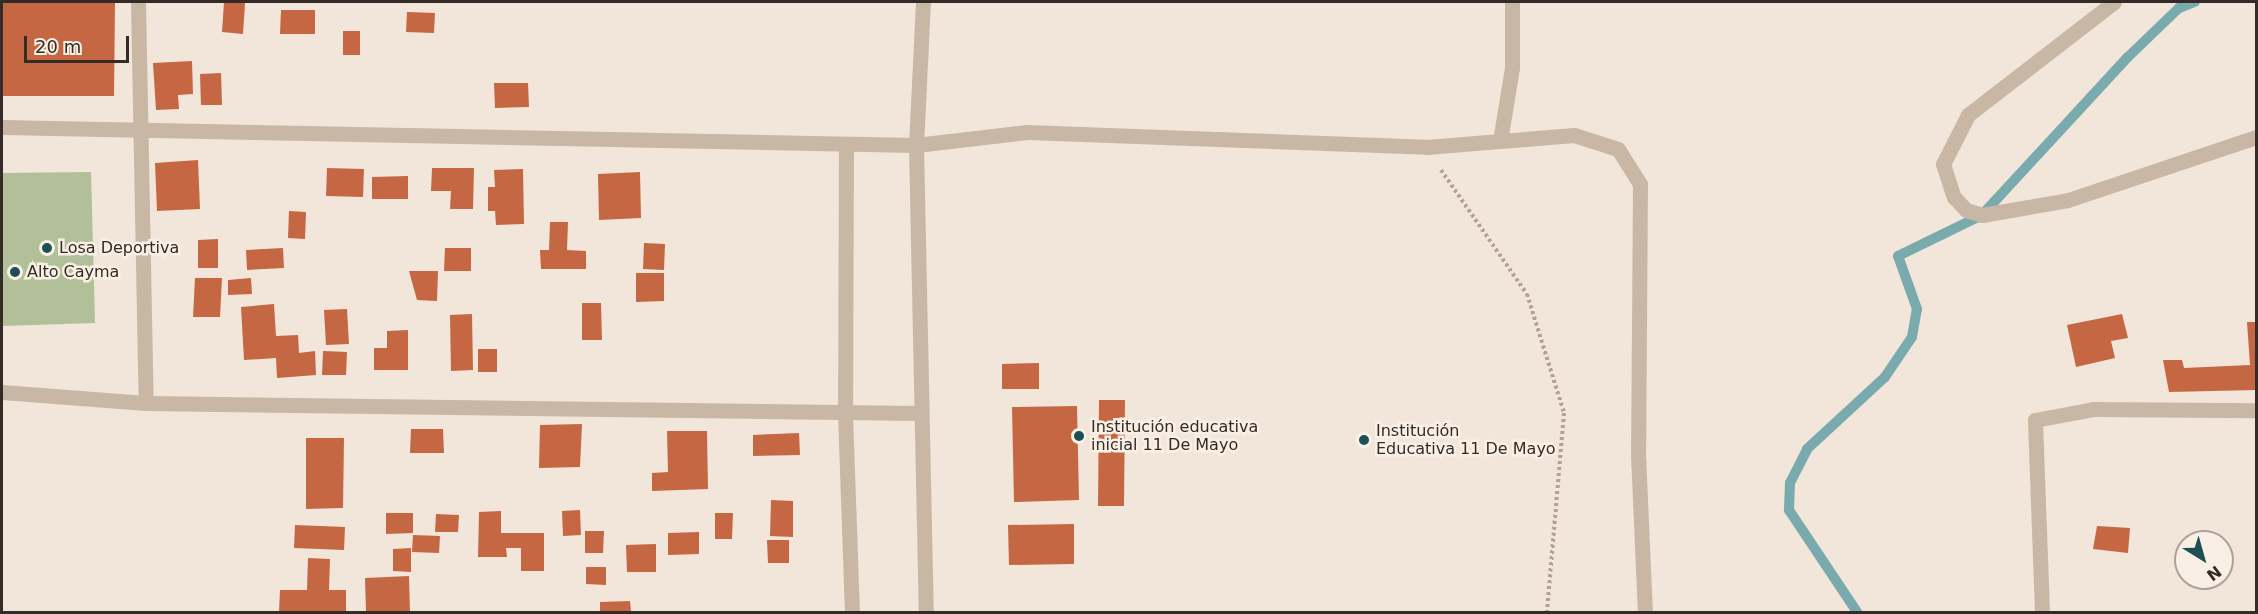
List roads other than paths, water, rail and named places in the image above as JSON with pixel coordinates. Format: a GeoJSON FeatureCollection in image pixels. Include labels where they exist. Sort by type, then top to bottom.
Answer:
{"type":"FeatureCollection","features":[{"type":"Feature","properties":{"kind":"street"},"geometry":{"type":"LineString","coordinates":[[138,2],[136,129],[146,403]]}},
{"type":"Feature","properties":{"kind":"street"},"geometry":{"type":"LineString","coordinates":[[923,2],[916,145],[918,413],[926,612]]}},
{"type":"Feature","properties":{"kind":"street"},"geometry":{"type":"LineString","coordinates":[[1500,141],[1512,68],[1512,2]]}},
{"type":"Feature","properties":{"kind":"street"},"geometry":{"type":"LineString","coordinates":[[2114,2],[1968,116],[1943,164],[1954,197],[1966,210],[1982,215],[2068,200],[2256,137]]}},
{"type":"Feature","properties":{"kind":"street"},"geometry":{"type":"LineString","coordinates":[[2,127],[916,145],[1027,132],[1427,147],[1574,135],[1618,149],[1640,184],[1638,442],[1645,612]]}},
{"type":"Feature","properties":{"kind":"street"},"geometry":{"type":"LineString","coordinates":[[846,144],[845,413],[852,612]]}},
{"type":"Feature","properties":{"kind":"street"},"geometry":{"type":"LineString","coordinates":[[2,392],[146,403],[918,413]]}},
{"type":"Feature","properties":{"kind":"street"},"geometry":{"type":"LineString","coordinates":[[2042,612],[2035,420],[2093,409],[2256,410]]}},
{"type":"Feature","properties":{"kind":"waterway"},"geometry":{"type":"LineString","coordinates":[[1857,612],[1789,510],[1790,483],[1807,449],[1885,377],[1912,337],[1917,309],[1898,256],[1982,215],[2128,57],[2179,8],[2195,2]]}},
{"type":"Feature","properties":{"kind":"place","name":"Losa Deportiva"},"geometry":{"type":"Point","coordinates":[47,248]}},
{"type":"Feature","properties":{"kind":"place","name":"Alto Cayma"},"geometry":{"type":"Point","coordinates":[15,272]}},
{"type":"Feature","properties":{"kind":"place","name":"Institución educativa inicial 11 De Mayo"},"geometry":{"type":"Point","coordinates":[1079,436]}},
{"type":"Feature","properties":{"kind":"place","name":"Institución Educativa 11 De Mayo"},"geometry":{"type":"Point","coordinates":[1364,440]}}]}
